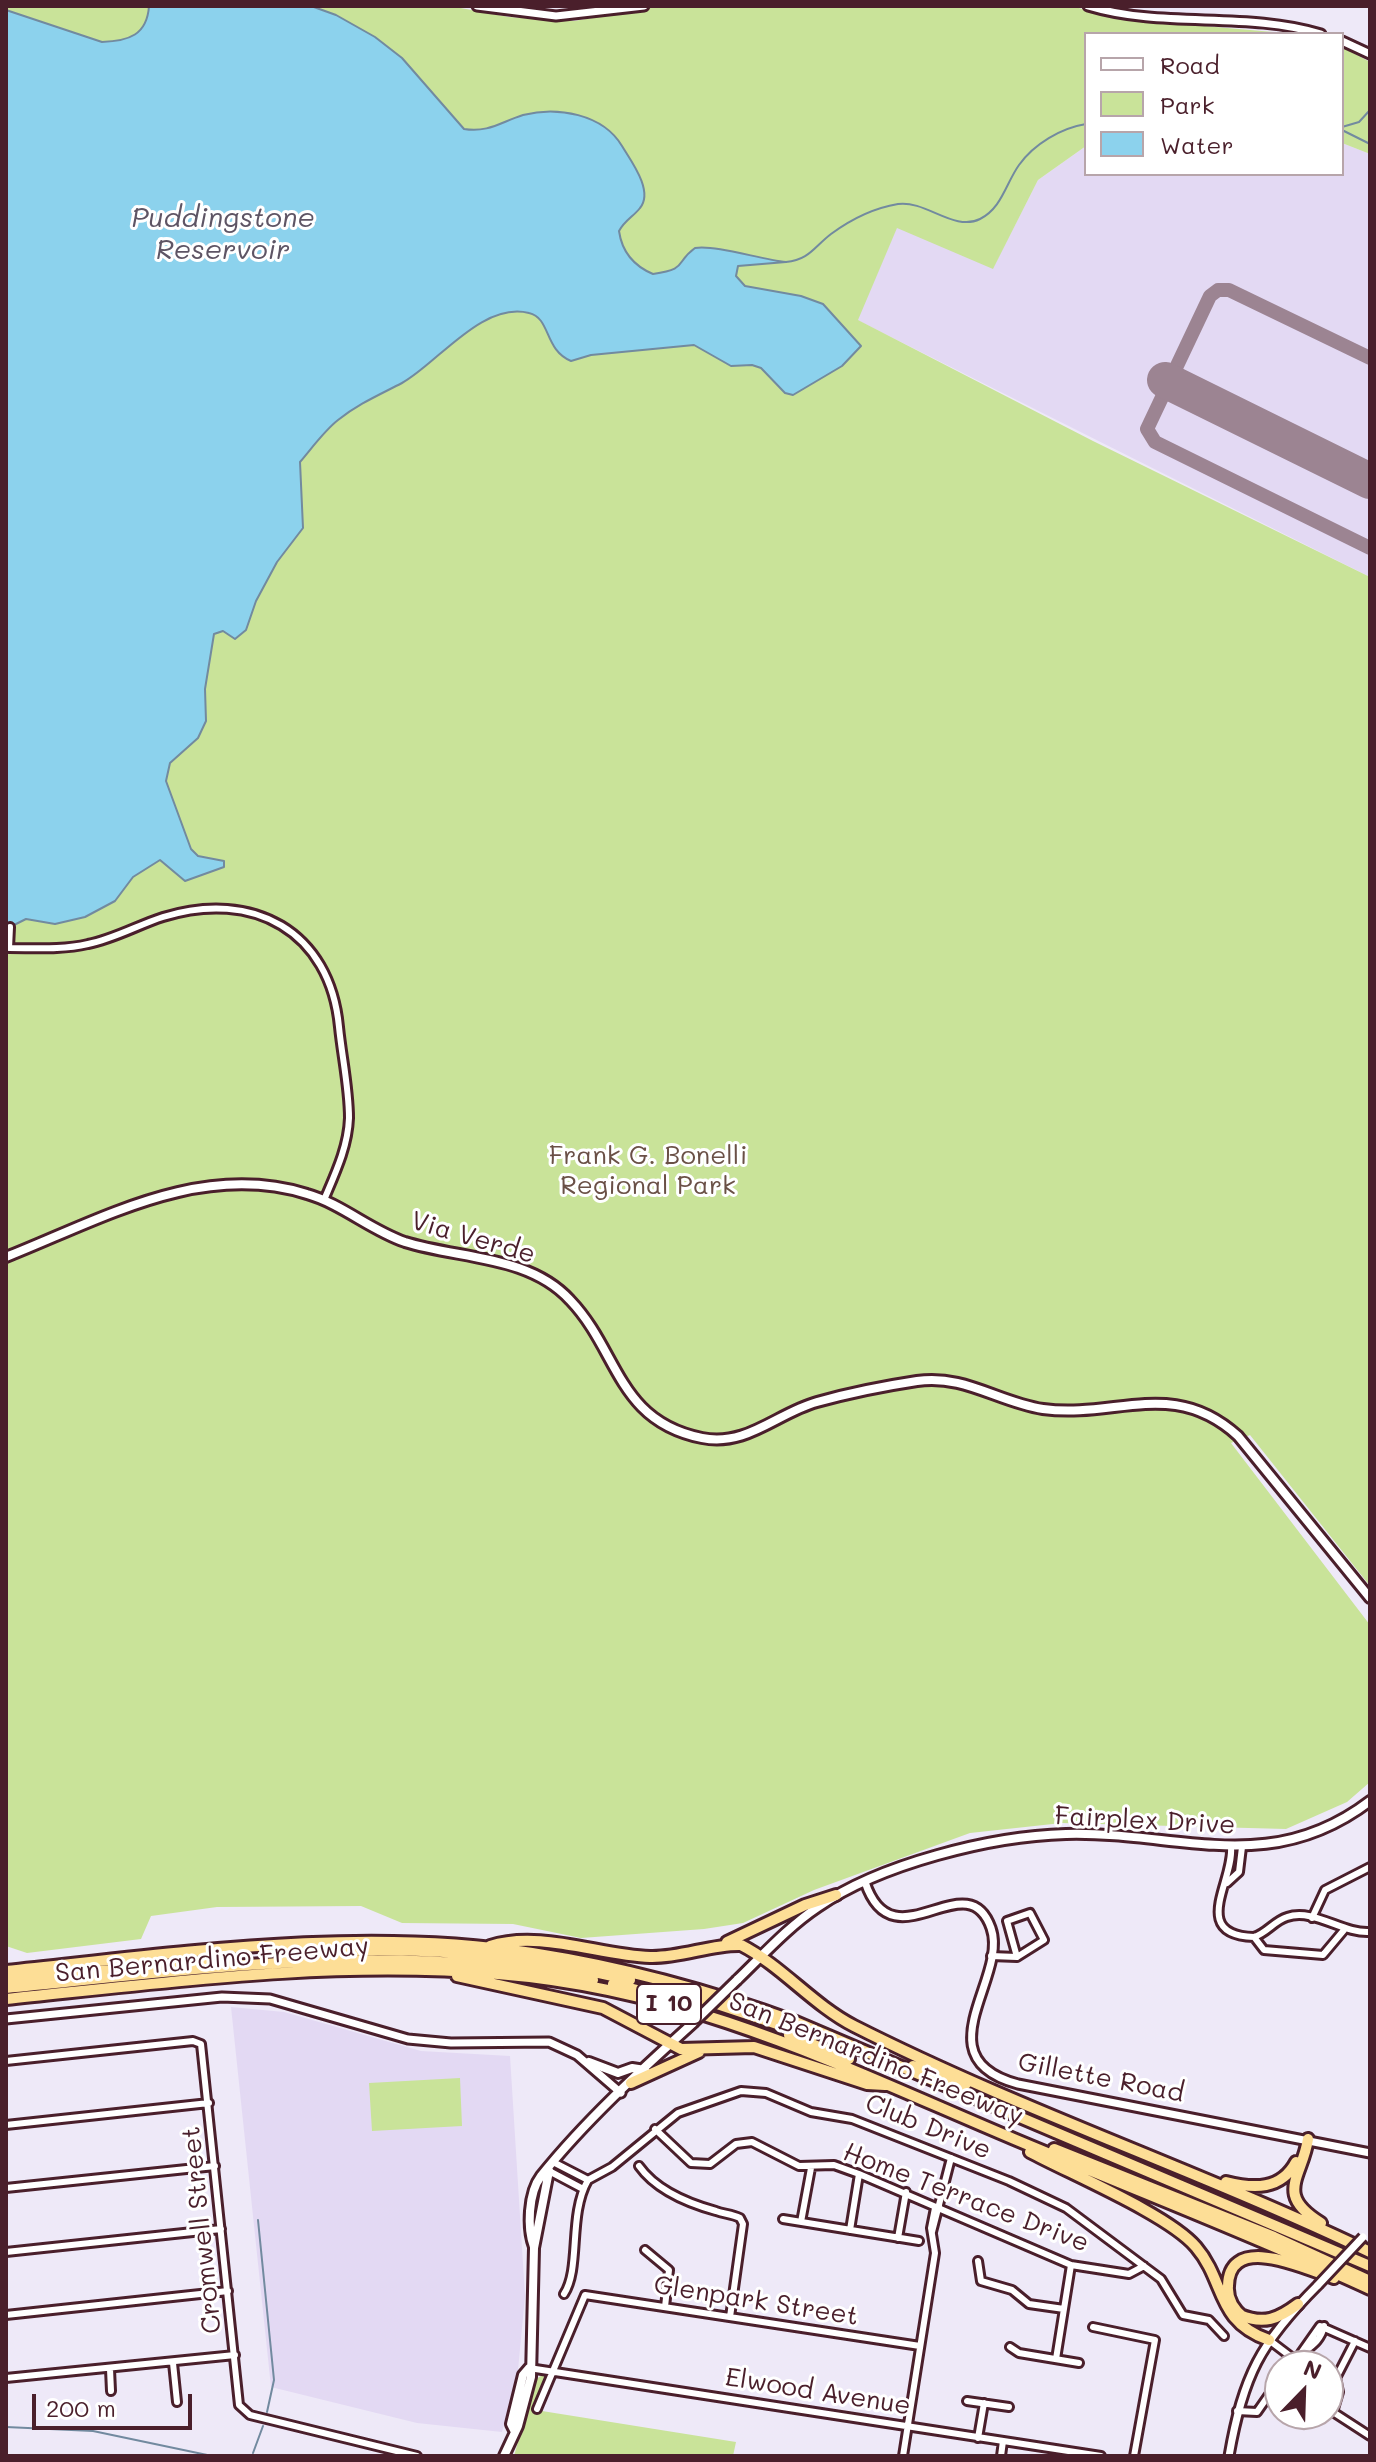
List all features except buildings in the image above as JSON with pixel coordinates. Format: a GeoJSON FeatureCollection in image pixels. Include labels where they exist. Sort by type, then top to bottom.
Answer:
{"type":"FeatureCollection","features":[{"type":"Feature","properties":{"kind":"highway"},"geometry":{"type":"LineString","coordinates":[[699,1952],[762,1927],[805,1905],[836,1895]]}},
{"type":"Feature","properties":{"kind":"highway"},"geometry":{"type":"LineString","coordinates":[[484,1948],[505,1941],[650,1957],[736,1945],[746,1947],[844,2020],[1013,2100],[1293,2215],[1368,2251]]}},
{"type":"Feature","properties":{"kind":"highway","name":"San Bernardino Freeway"},"geometry":{"type":"LineString","coordinates":[[6,1971],[311,1944],[484,1948],[603,1966],[682,1985],[764,2010],[1370,2266]]}},
{"type":"Feature","properties":{"kind":"highway"},"geometry":{"type":"LineString","coordinates":[[6,1980],[305,1952],[387,1950],[484,1957],[598,1973],[677,1991],[768,2019],[903,2075],[919,2075]]}},
{"type":"Feature","properties":{"kind":"highway"},"geometry":{"type":"LineString","coordinates":[[6,1988],[274,1961],[358,1958],[489,1964],[642,1990],[722,2011],[804,2040],[1054,2149],[1274,2237],[1370,2281]]}},
{"type":"Feature","properties":{"kind":"highway","name":"San Bernardino Freeway"},"geometry":{"type":"LineString","coordinates":[[6,1999],[253,1973],[347,1968],[436,1970],[553,1980],[661,2002],[771,2035],[968,2120],[1282,2248],[1370,2290]]}},
{"type":"Feature","properties":{"kind":"highway"},"geometry":{"type":"LineString","coordinates":[[436,1970],[603,2008],[690,2051],[754,2047],[867,2084],[890,2085]]}},
{"type":"Feature","properties":{"kind":"highway"},"geometry":{"type":"LineString","coordinates":[[846,2043],[1013,2100]]}},
{"type":"Feature","properties":{"kind":"highway"},"geometry":{"type":"LineString","coordinates":[[631,2083],[704,2050]]}},
{"type":"Feature","properties":{"kind":"highway"},"geometry":{"type":"LineString","coordinates":[[968,2120],[1179,2231],[1196,2247],[1209,2267],[1227,2310],[1269,2340]]}},
{"type":"Feature","properties":{"kind":"highway"},"geometry":{"type":"LineString","coordinates":[[1184,2171],[1244,2187],[1264,2186],[1280,2180],[1292,2169],[1308,2139]]}},
{"type":"Feature","properties":{"kind":"highway"},"geometry":{"type":"LineString","coordinates":[[1308,2139],[1294,2180],[1298,2203],[1310,2216],[1368,2251]]}},
{"type":"Feature","properties":{"kind":"highway"},"geometry":{"type":"LineString","coordinates":[[1170,2179],[1183,2193],[1370,2274]]}},
{"type":"Feature","properties":{"kind":"highway"},"geometry":{"type":"LineString","coordinates":[[1269,2340],[1240,2315],[1229,2297],[1228,2280],[1237,2266],[1253,2256],[1272,2257],[1370,2290]]}},
{"type":"Feature","properties":{"kind":"highway"},"geometry":{"type":"LineString","coordinates":[[1240,2315],[1253,2320],[1274,2319],[1298,2304]]}},
{"type":"Feature","properties":{"kind":"main road","name":"Via Verde"},"geometry":{"type":"LineString","coordinates":[[6,1257],[148,1201],[210,1184],[275,1186],[324,1200],[403,1241],[507,1265],[542,1278],[571,1300],[638,1406],[671,1429],[704,1439],[731,1438],[763,1430],[814,1402],[933,1379],[971,1384],[1045,1409],[1147,1402],[1183,1405],[1213,1416],[1238,1436],[1370,1598]]}},
{"type":"Feature","properties":{"kind":"main road","name":"Fairplex Drive"},"geometry":{"type":"LineString","coordinates":[[504,2456],[525,2402],[534,2248],[552,2167],[573,2139],[801,1919],[836,1895],[865,1882],[963,1849],[1034,1836],[1108,1835],[1231,1847],[1279,1844],[1320,1832],[1370,1801]]}},
{"type":"Feature","properties":{"kind":"main road"},"geometry":{"type":"LineString","coordinates":[[589,2062],[618,2073],[632,2068],[645,2070]]}},
{"type":"Feature","properties":{"kind":"street"},"geometry":{"type":"LineString","coordinates":[[477,6],[556,16],[644,6]]}},
{"type":"Feature","properties":{"kind":"street"},"geometry":{"type":"LineString","coordinates":[[1088,6],[1139,17],[1264,24],[1310,32]]}},
{"type":"Feature","properties":{"kind":"street"},"geometry":{"type":"LineString","coordinates":[[1344,42],[1370,54]]}},
{"type":"Feature","properties":{"kind":"street"},"geometry":{"type":"LineString","coordinates":[[10,927],[9,948],[55,949],[90,944],[164,917],[200,909],[227,909],[271,918],[301,938],[321,964],[338,1013],[349,1118],[343,1153],[324,1200]]}},
{"type":"Feature","properties":{"kind":"street"},"geometry":{"type":"LineString","coordinates":[[1231,1847],[1231,1868],[1218,1901],[1220,1921],[1232,1934],[1254,1937],[1288,1917],[1312,1918],[1344,1930],[1370,1932]]}},
{"type":"Feature","properties":{"kind":"street"},"geometry":{"type":"LineString","coordinates":[[1227,1883],[1239,1870],[1242,1847]]}},
{"type":"Feature","properties":{"kind":"street"},"geometry":{"type":"LineString","coordinates":[[1312,1918],[1325,1890],[1370,1867]]}},
{"type":"Feature","properties":{"kind":"street"},"geometry":{"type":"LineString","coordinates":[[1231,1868],[1239,1870]]}},
{"type":"Feature","properties":{"kind":"street","name":"Gillette Road"},"geometry":{"type":"LineString","coordinates":[[865,1882],[875,1905],[897,1918],[910,1918],[955,1903],[972,1907],[991,1927],[991,1956],[972,2029],[979,2059],[995,2075],[1018,2084],[1370,2153]]}},
{"type":"Feature","properties":{"kind":"street"},"geometry":{"type":"LineString","coordinates":[[991,1956],[1017,1957],[1044,1940],[1030,1913],[1007,1921],[1017,1957]]}},
{"type":"Feature","properties":{"kind":"street"},"geometry":{"type":"LineString","coordinates":[[1254,1937],[1264,1950],[1313,1956],[1323,1955],[1344,1930]]}},
{"type":"Feature","properties":{"kind":"street"},"geometry":{"type":"LineString","coordinates":[[6,2019],[248,1997],[295,2004],[408,2039],[451,2043],[549,2042],[589,2062],[621,2093]]}},
{"type":"Feature","properties":{"kind":"street","name":"Cromwell Street"},"geometry":{"type":"LineString","coordinates":[[6,2061],[193,2041],[201,2044],[243,2412],[417,2456]]}},
{"type":"Feature","properties":{"kind":"street","name":"Club Drive"},"geometry":{"type":"LineString","coordinates":[[564,2294],[572,2283],[573,2237],[583,2189],[588,2180],[612,2167],[655,2129],[693,2106],[754,2090],[811,2112],[852,2119],[1009,2181],[1075,2213],[1167,2285],[1183,2315],[1209,2320],[1224,2336]]}},
{"type":"Feature","properties":{"kind":"street"},"geometry":{"type":"LineString","coordinates":[[6,2125],[209,2103]]}},
{"type":"Feature","properties":{"kind":"street","name":"Home Terrace Drive"},"geometry":{"type":"LineString","coordinates":[[655,2129],[691,2163],[710,2164],[736,2144],[752,2142],[790,2162],[811,2168],[834,2165],[906,2192],[1071,2265],[1129,2274],[1144,2266]]}},
{"type":"Feature","properties":{"kind":"street"},"geometry":{"type":"LineString","coordinates":[[903,2456],[935,2253],[932,2232],[951,2158]]}},
{"type":"Feature","properties":{"kind":"street"},"geometry":{"type":"LineString","coordinates":[[6,2188],[215,2166]]}},
{"type":"Feature","properties":{"kind":"street"},"geometry":{"type":"LineString","coordinates":[[639,2166],[647,2177],[672,2194],[699,2207],[740,2218],[743,2224],[730,2317]]}},
{"type":"Feature","properties":{"kind":"street"},"geometry":{"type":"LineString","coordinates":[[552,2167],[588,2180]]}},
{"type":"Feature","properties":{"kind":"street"},"geometry":{"type":"LineString","coordinates":[[552,2167],[583,2189]]}},
{"type":"Feature","properties":{"kind":"street"},"geometry":{"type":"LineString","coordinates":[[801,2222],[811,2168]]}},
{"type":"Feature","properties":{"kind":"street"},"geometry":{"type":"LineString","coordinates":[[850,2230],[859,2174]]}},
{"type":"Feature","properties":{"kind":"street"},"geometry":{"type":"LineString","coordinates":[[898,2238],[906,2192]]}},
{"type":"Feature","properties":{"kind":"street"},"geometry":{"type":"LineString","coordinates":[[783,2219],[919,2241]]}},
{"type":"Feature","properties":{"kind":"street"},"geometry":{"type":"LineString","coordinates":[[6,2252],[221,2229]]}},
{"type":"Feature","properties":{"kind":"street"},"geometry":{"type":"LineString","coordinates":[[1229,2456],[1248,2374],[1269,2340],[1298,2304],[1370,2230]]}},
{"type":"Feature","properties":{"kind":"street"},"geometry":{"type":"LineString","coordinates":[[645,2250],[669,2270],[665,2307]]}},
{"type":"Feature","properties":{"kind":"street"},"geometry":{"type":"LineString","coordinates":[[978,2261],[981,2281],[986,2284],[1012,2290],[1029,2304],[1064,2309]]}},
{"type":"Feature","properties":{"kind":"street"},"geometry":{"type":"LineString","coordinates":[[1056,2359],[1071,2265]]}},
{"type":"Feature","properties":{"kind":"street"},"geometry":{"type":"LineString","coordinates":[[6,2315],[228,2291]]}},
{"type":"Feature","properties":{"kind":"street","name":"Glenpark Street"},"geometry":{"type":"LineString","coordinates":[[553,2371],[585,2295],[920,2346]]}},
{"type":"Feature","properties":{"kind":"street"},"geometry":{"type":"LineString","coordinates":[[1303,2350],[1320,2326],[1370,2348]]}},
{"type":"Feature","properties":{"kind":"street"},"geometry":{"type":"LineString","coordinates":[[1306,2350],[1316,2344],[1324,2326]]}},
{"type":"Feature","properties":{"kind":"street"},"geometry":{"type":"LineString","coordinates":[[1093,2327],[1155,2340],[1134,2456]]}},
{"type":"Feature","properties":{"kind":"street"},"geometry":{"type":"LineString","coordinates":[[1309,2338],[1316,2344]]}},
{"type":"Feature","properties":{"kind":"street"},"geometry":{"type":"LineString","coordinates":[[1269,2340],[1282,2350]]}},
{"type":"Feature","properties":{"kind":"street"},"geometry":{"type":"LineString","coordinates":[[1355,2341],[1336,2378],[1339,2392],[1333,2412],[1370,2436]]}},
{"type":"Feature","properties":{"kind":"street"},"geometry":{"type":"LineString","coordinates":[[1010,2347],[1019,2353],[1079,2363]]}},
{"type":"Feature","properties":{"kind":"street"},"geometry":{"type":"LineString","coordinates":[[6,2378],[235,2355]]}},
{"type":"Feature","properties":{"kind":"street"},"geometry":{"type":"LineString","coordinates":[[173,2363],[177,2402]]}},
{"type":"Feature","properties":{"kind":"street","name":"Elwood Avenue"},"geometry":{"type":"LineString","coordinates":[[529,2368],[1101,2456]]}},
{"type":"Feature","properties":{"kind":"street"},"geometry":{"type":"LineString","coordinates":[[110,2369],[111,2391]]}},
{"type":"Feature","properties":{"kind":"street"},"geometry":{"type":"LineString","coordinates":[[537,2409],[553,2371]]}},
{"type":"Feature","properties":{"kind":"street"},"geometry":{"type":"LineString","coordinates":[[967,2401],[1009,2407]]}},
{"type":"Feature","properties":{"kind":"street"},"geometry":{"type":"LineString","coordinates":[[1237,2411],[1257,2412],[1264,2402]]}},
{"type":"Feature","properties":{"kind":"street"},"geometry":{"type":"LineString","coordinates":[[978,2438],[984,2403]]}},
{"type":"Feature","properties":{"kind":"street"},"geometry":{"type":"LineString","coordinates":[[1001,2456],[1003,2441]]}},
{"type":"Feature","properties":{"kind":"shaded area"},"geometry":{"type":"Polygon","coordinates":[[[1344,144],[1370,154],[1370,577],[857,320],[897,227],[993,268],[1038,180],[1084,147],[1084,176],[1344,176],[1344,144]]]}},
{"type":"Feature","properties":{"kind":"shaded area"},"geometry":{"type":"Polygon","coordinates":[[[231,2007],[284,2012],[421,2051],[510,2056],[525,2296],[518,2370],[502,2432],[417,2423],[271,2387],[231,2007]]]}},
{"type":"Feature","properties":{"kind":"green space","name":"Frank G. Bonelli Regional Park"},"geometry":{"type":"Polygon","coordinates":[[[6,6],[450,6],[509,17],[574,21],[662,6],[1072,6],[1113,18],[1273,32],[1084,32],[1084,147],[1038,180],[993,269],[897,228],[858,320],[1093,441],[1370,577],[1370,1586],[1250,1435],[1231,1443],[1370,1625],[1370,1782],[1347,1802],[1286,1829],[1062,1823],[970,1833],[814,1890],[743,1923],[704,1929],[581,1938],[513,1924],[402,1923],[361,1906],[217,1907],[151,1916],[141,1939],[27,1953],[6,1946],[6,6]]]}},
{"type":"Feature","properties":{"kind":"green space"},"geometry":{"type":"Polygon","coordinates":[[[1344,48],[1370,62],[1370,154],[1344,144],[1344,48]]]}},
{"type":"Feature","properties":{"kind":"green space"},"geometry":{"type":"Polygon","coordinates":[[[460,2078],[462,2126],[372,2131],[369,2083],[460,2078]]]}},
{"type":"Feature","properties":{"kind":"green space"},"geometry":{"type":"Polygon","coordinates":[[[542,2375],[555,2378],[542,2411],[736,2442],[733,2456],[514,2456],[535,2380],[542,2375]]]}},
{"type":"Feature","properties":{"kind":"water","name":"Puddingstone Reservoir"},"geometry":{"type":"Polygon","coordinates":[[[149,6],[311,6],[336,15],[375,37],[402,58],[464,129],[487,128],[536,112],[564,112],[591,120],[614,135],[643,185],[644,201],[619,231],[626,252],[640,267],[653,274],[672,270],[695,248],[726,250],[786,262],[738,266],[736,276],[745,286],[801,296],[823,304],[861,346],[842,366],[793,395],[785,393],[761,368],[731,366],[694,345],[591,355],[571,361],[556,350],[536,316],[511,312],[477,325],[416,374],[346,414],[328,429],[300,462],[303,528],[277,562],[256,601],[246,630],[235,639],[223,631],[214,634],[205,689],[206,721],[198,738],[170,763],[166,781],[191,849],[198,856],[224,861],[224,867],[185,881],[160,860],[133,877],[115,901],[85,917],[55,924],[26,919],[10,927],[6,925],[6,10],[102,42],[135,34],[145,24],[149,6]]]}},
{"type":"Feature","properties":{"kind":"waterway"},"geometry":{"type":"LineString","coordinates":[[1344,126],[1359,122],[1370,110]]}},
{"type":"Feature","properties":{"kind":"waterway"},"geometry":{"type":"LineString","coordinates":[[786,262],[806,256],[854,219],[898,204],[919,206],[960,222],[980,219],[994,208],[1019,165],[1032,150],[1058,133],[1084,124]]}},
{"type":"Feature","properties":{"kind":"waterway"},"geometry":{"type":"LineString","coordinates":[[1344,131],[1370,144]]}},
{"type":"Feature","properties":{"kind":"waterway"},"geometry":{"type":"LineString","coordinates":[[258,2220],[274,2380],[267,2412]]}},
{"type":"Feature","properties":{"kind":"waterway"},"geometry":{"type":"LineString","coordinates":[[253,2453],[263,2426]]}},
{"type":"Feature","properties":{"kind":"waterway"},"geometry":{"type":"LineString","coordinates":[[6,2427],[93,2431],[212,2456]]}},
{"type":"Feature","properties":{"kind":"taxiway"},"geometry":{"type":"LineString","coordinates":[[1370,358],[1229,290],[1218,290],[1210,296],[1147,429],[1155,442],[1370,548]]}},
{"type":"Feature","properties":{"kind":"runway"},"geometry":{"type":"LineString","coordinates":[[1165,380],[1370,481]]}}]}
